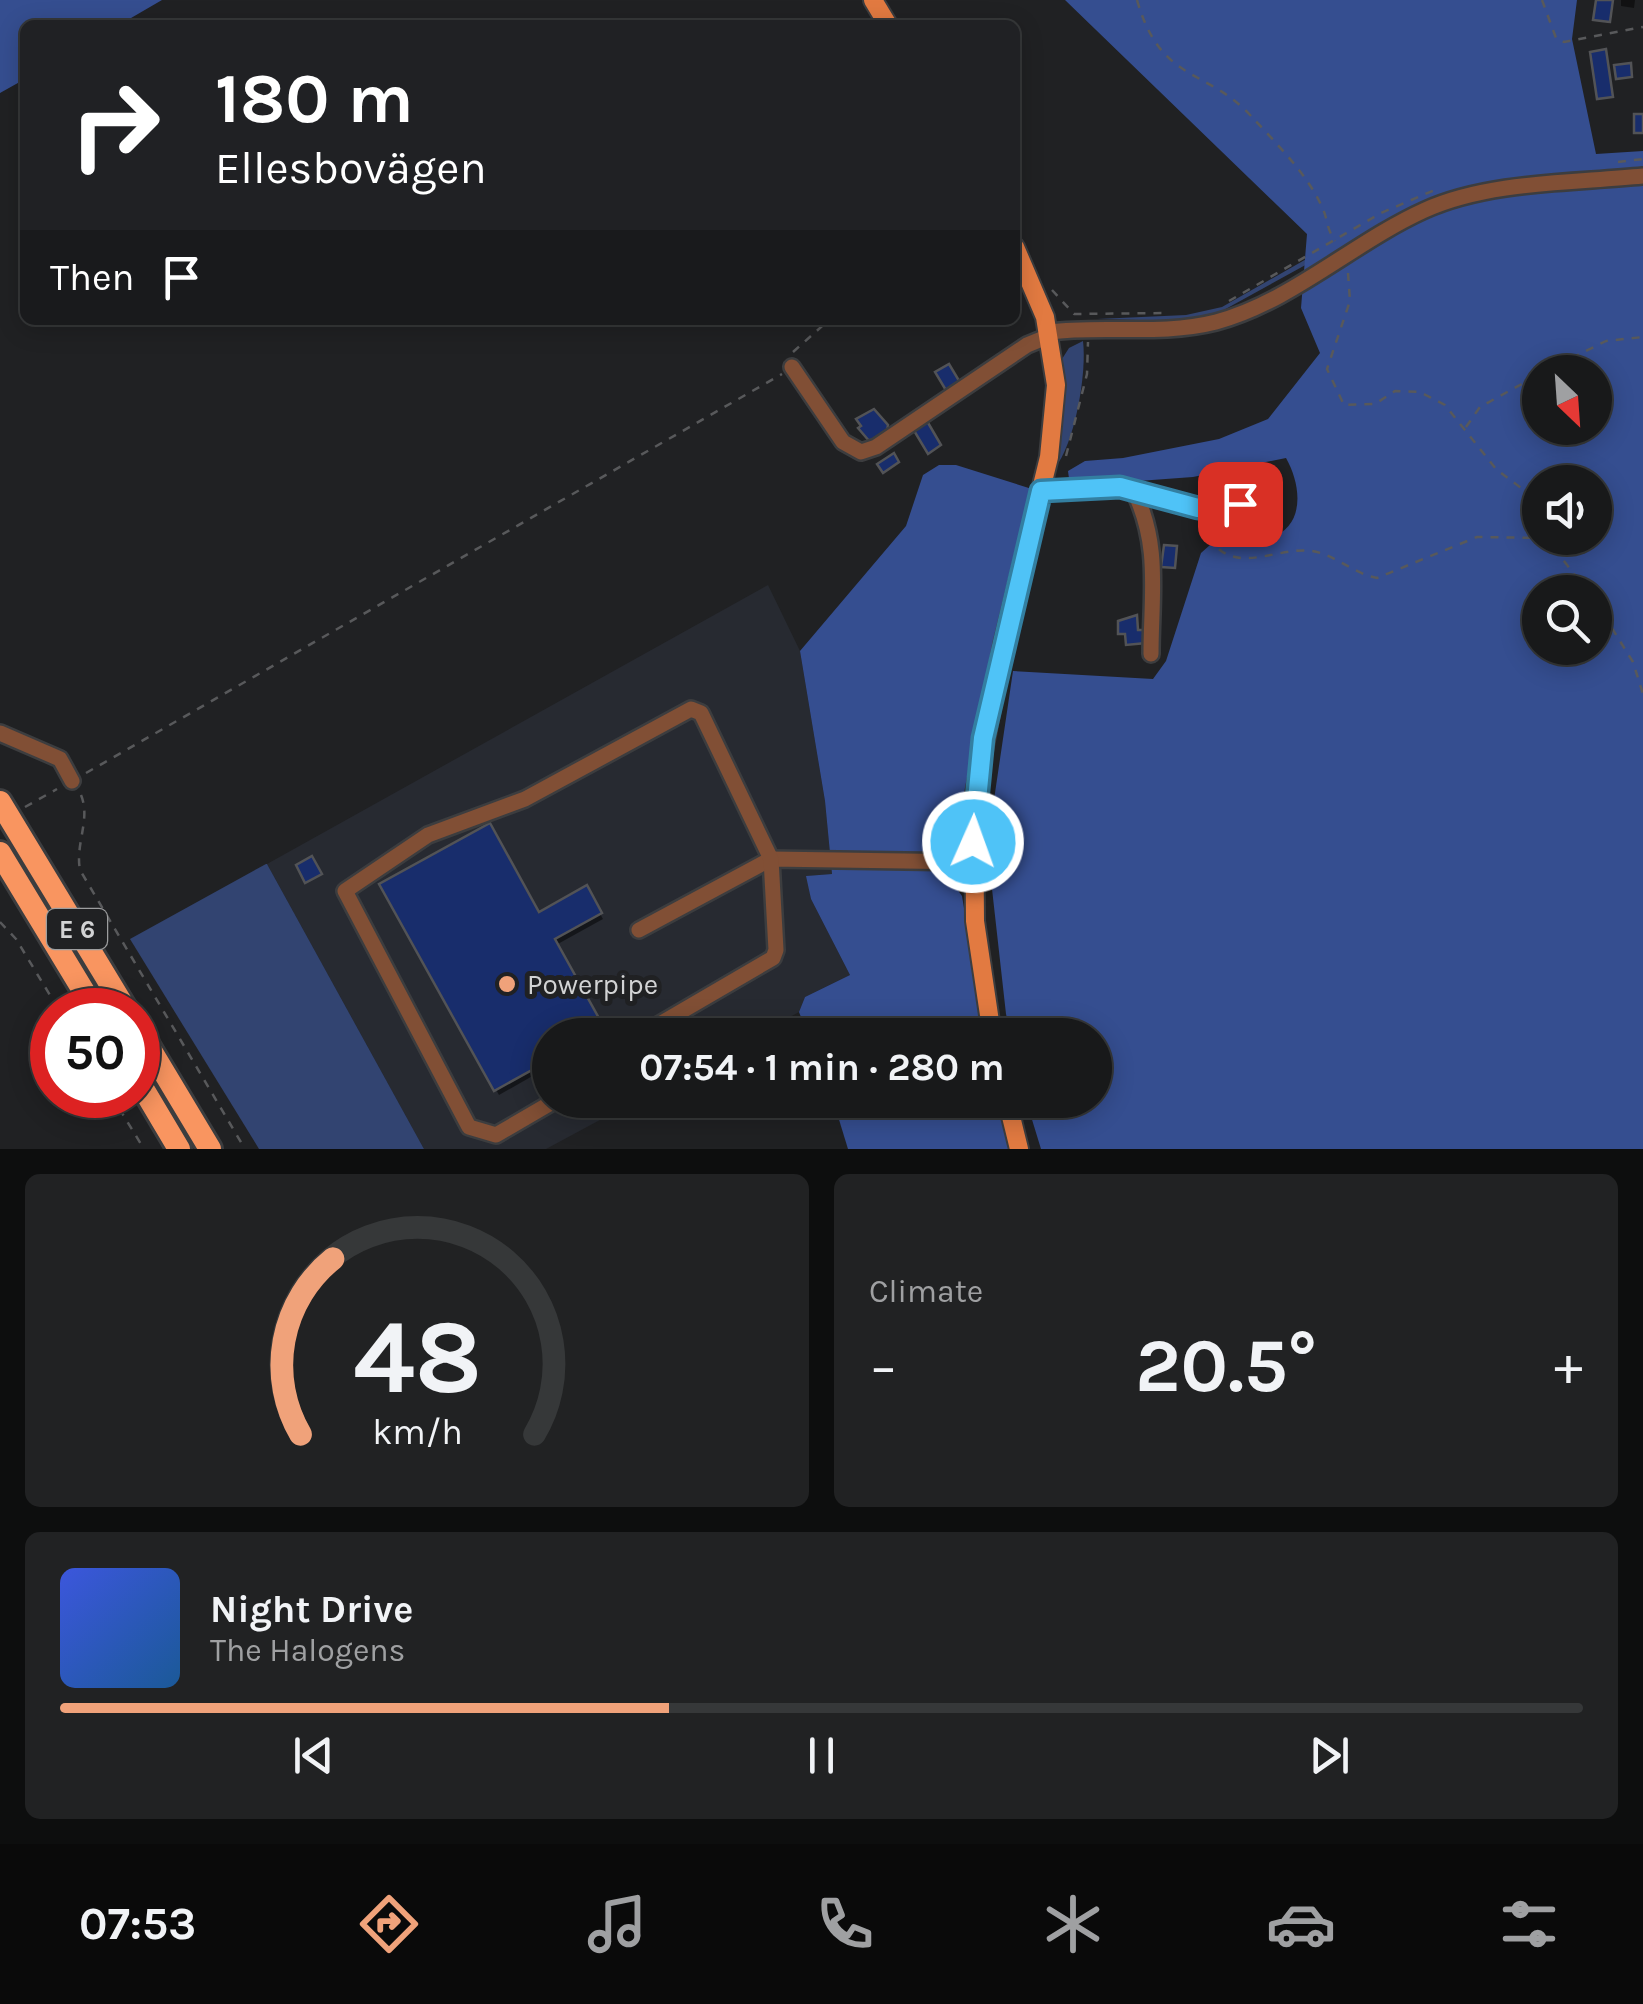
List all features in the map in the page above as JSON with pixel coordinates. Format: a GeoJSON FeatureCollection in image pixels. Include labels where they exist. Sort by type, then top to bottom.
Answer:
{"type":"FeatureCollection","features":[{"type":"Feature","properties":{"kind":"highway","name":"E 6"},"geometry":{"type":"LineString","coordinates":[[0,802],[113,988]]}},
{"type":"Feature","properties":{"kind":"highway","name":"E 6"},"geometry":{"type":"LineString","coordinates":[[0,853],[82,988]]}},
{"type":"Feature","properties":{"kind":"highway"},"geometry":{"type":"LineString","coordinates":[[160,1065],[210,1149]]}},
{"type":"Feature","properties":{"kind":"highway"},"geometry":{"type":"LineString","coordinates":[[160,1117],[179,1149]]}},
{"type":"Feature","properties":{"kind":"main road"},"geometry":{"type":"LineString","coordinates":[[989,1018],[974,921],[974,799],[983,738],[1041,491],[1056,385],[1039,297],[1020,257]]}},
{"type":"Feature","properties":{"kind":"main road"},"geometry":{"type":"LineString","coordinates":[[1012,1118],[1019,1149]]}},
{"type":"Feature","properties":{"kind":"street"},"geometry":{"type":"LineString","coordinates":[[792,366],[842,442],[862,452],[936,409],[1027,345],[1049,334],[1088,321],[1172,328],[1216,322],[1263,302],[1340,248],[1439,204],[1527,188],[1643,176]]}},
{"type":"Feature","properties":{"kind":"street"},"geometry":{"type":"LineString","coordinates":[[1041,491],[1133,490],[1196,508],[1240,504]]}},
{"type":"Feature","properties":{"kind":"street"},"geometry":{"type":"LineString","coordinates":[[1133,490],[1151,530],[1155,567],[1151,654]]}},
{"type":"Feature","properties":{"kind":"street"},"geometry":{"type":"LineString","coordinates":[[532,1114],[496,1135],[469,1126],[344,897],[348,886],[428,834],[525,799],[691,709],[701,713],[771,859],[773,958],[670,1018]]}},
{"type":"Feature","properties":{"kind":"street"},"geometry":{"type":"LineString","coordinates":[[0,733],[60,760],[72,781]]}},
{"type":"Feature","properties":{"kind":"street"},"geometry":{"type":"LineString","coordinates":[[638,930],[771,859],[972,862]]}},
{"type":"Feature","properties":{"kind":"path"},"geometry":{"type":"LineString","coordinates":[[1137,0],[1144,23],[1176,69],[1248,112],[1303,178],[1324,210],[1324,224],[1340,248],[1350,302],[1327,370],[1334,392],[1344,405],[1375,404],[1395,391],[1420,392],[1445,405],[1496,468],[1522,488]]}},
{"type":"Feature","properties":{"kind":"path"},"geometry":{"type":"LineString","coordinates":[[1542,0],[1556,38],[1564,42],[1643,27]]}},
{"type":"Feature","properties":{"kind":"path"},"geometry":{"type":"LineString","coordinates":[[1606,164],[1643,159]]}},
{"type":"Feature","properties":{"kind":"path"},"geometry":{"type":"LineString","coordinates":[[1218,306],[1340,248],[1381,213],[1447,186]]}},
{"type":"Feature","properties":{"kind":"path"},"geometry":{"type":"LineString","coordinates":[[1046,280],[1066,310],[1088,321],[1172,313]]}},
{"type":"Feature","properties":{"kind":"path"},"geometry":{"type":"LineString","coordinates":[[1064,464],[1088,374],[1088,321]]}},
{"type":"Feature","properties":{"kind":"path"},"geometry":{"type":"LineString","coordinates":[[25,808],[792,366],[796,346],[823,325]]}},
{"type":"Feature","properties":{"kind":"path"},"geometry":{"type":"LineString","coordinates":[[1576,355],[1606,340],[1643,337]]}},
{"type":"Feature","properties":{"kind":"path"},"geometry":{"type":"LineString","coordinates":[[1466,427],[1480,408],[1522,384]]}},
{"type":"Feature","properties":{"kind":"path"},"geometry":{"type":"LineString","coordinates":[[1196,508],[1206,536],[1234,556],[1272,558],[1312,551],[1377,578],[1478,538],[1522,538]]}},
{"type":"Feature","properties":{"kind":"path"},"geometry":{"type":"LineString","coordinates":[[1559,555],[1575,575]]}},
{"type":"Feature","properties":{"kind":"path"},"geometry":{"type":"LineString","coordinates":[[1612,628],[1627,650],[1643,694]]}},
{"type":"Feature","properties":{"kind":"path"},"geometry":{"type":"LineString","coordinates":[[72,781],[85,814],[76,851],[80,870],[245,1149]]}},
{"type":"Feature","properties":{"kind":"path"},"geometry":{"type":"LineString","coordinates":[[0,922],[16,939],[46,988]]}},
{"type":"Feature","properties":{"kind":"path"},"geometry":{"type":"LineString","coordinates":[[125,1118],[144,1149]]}},
{"type":"Feature","properties":{"kind":"shaded area"},"geometry":{"type":"Polygon","coordinates":[[[0,0],[162,0],[128,20],[20,20],[20,82],[0,93],[0,0]]]}},
{"type":"Feature","properties":{"kind":"shaded area"},"geometry":{"type":"Polygon","coordinates":[[[1065,0],[1577,0],[1572,39],[1596,154],[1643,151],[1643,1149],[1041,1149],[1032,1118],[1112,1118],[1112,1018],[1007,1018],[990,871],[991,820],[1013,671],[1153,679],[1166,661],[1201,553],[1219,537],[1260,540],[1275,536],[1286,529],[1297,508],[1296,483],[1286,458],[1193,477],[1070,486],[1068,471],[1085,461],[1123,458],[1219,439],[1268,419],[1320,353],[1301,308],[1307,234],[1065,0]]]}},
{"type":"Feature","properties":{"kind":"shaded area"},"geometry":{"type":"Polygon","coordinates":[[[1382,216],[1389,219],[1222,311],[1179,321],[1097,319],[1186,315],[1222,307],[1382,216]]]}},
{"type":"Feature","properties":{"kind":"shaded area"},"geometry":{"type":"Polygon","coordinates":[[[1083,341],[1078,408],[1068,443],[1054,469],[1062,359],[1069,348],[1083,341]]]}},
{"type":"Feature","properties":{"kind":"shaded area"},"geometry":{"type":"Polygon","coordinates":[[[939,465],[956,465],[1032,489],[980,701],[957,845],[935,873],[949,878],[962,896],[982,1018],[801,1018],[799,1012],[805,997],[850,975],[811,899],[806,876],[832,874],[825,801],[800,651],[906,526],[923,475],[939,465]]]}},
{"type":"Feature","properties":{"kind":"shaded area"},"geometry":{"type":"Polygon","coordinates":[[[768,585],[800,651],[825,801],[832,874],[807,876],[811,899],[850,975],[805,997],[799,1012],[788,1018],[532,1018],[532,1118],[604,1118],[546,1149],[424,1149],[267,864],[768,585]]]}},
{"type":"Feature","properties":{"kind":"shaded area"},"geometry":{"type":"Polygon","coordinates":[[[267,864],[424,1149],[259,1149],[130,939],[267,864]]]}},
{"type":"Feature","properties":{"kind":"shaded area"},"geometry":{"type":"Polygon","coordinates":[[[839,1118],[1005,1118],[1013,1149],[848,1149],[839,1118]]]}},
{"type":"Feature","properties":{"kind":"building"},"geometry":{"type":"Polygon","coordinates":[[[1596,0],[1613,0],[1610,22],[1593,20],[1596,0]]]}},
{"type":"Feature","properties":{"kind":"building"},"geometry":{"type":"Polygon","coordinates":[[[1606,49],[1613,97],[1597,99],[1590,52],[1606,49]]]}},
{"type":"Feature","properties":{"kind":"building"},"geometry":{"type":"Polygon","coordinates":[[[1631,63],[1632,77],[1616,79],[1614,65],[1631,63]]]}},
{"type":"Feature","properties":{"kind":"building"},"geometry":{"type":"Polygon","coordinates":[[[1634,114],[1643,114],[1643,133],[1634,133],[1634,114]]]}},
{"type":"Feature","properties":{"kind":"building"},"geometry":{"type":"Polygon","coordinates":[[[949,364],[961,384],[947,392],[935,372],[949,364]]]}},
{"type":"Feature","properties":{"kind":"building"},"geometry":{"type":"Polygon","coordinates":[[[874,409],[888,425],[887,432],[870,442],[856,419],[874,409]]]}},
{"type":"Feature","properties":{"kind":"building"},"geometry":{"type":"Polygon","coordinates":[[[927,421],[941,445],[928,454],[913,429],[927,421]]]}},
{"type":"Feature","properties":{"kind":"building"},"geometry":{"type":"Polygon","coordinates":[[[894,453],[899,462],[883,473],[877,464],[894,453]]]}},
{"type":"Feature","properties":{"kind":"building"},"geometry":{"type":"Polygon","coordinates":[[[1273,500],[1275,515],[1250,519],[1248,504],[1273,500]]]}},
{"type":"Feature","properties":{"kind":"building"},"geometry":{"type":"Polygon","coordinates":[[[1164,545],[1177,546],[1175,568],[1161,567],[1164,545]]]}},
{"type":"Feature","properties":{"kind":"building"},"geometry":{"type":"Polygon","coordinates":[[[1137,615],[1138,630],[1146,630],[1146,643],[1126,645],[1125,634],[1118,634],[1118,621],[1137,615]]]}},
{"type":"Feature","properties":{"kind":"building","name":"Powerpipe"},"geometry":{"type":"Polygon","coordinates":[[[490,823],[539,912],[587,885],[602,913],[555,939],[599,1018],[532,1018],[532,1070],[494,1091],[379,884],[490,823]]]}},
{"type":"Feature","properties":{"kind":"building"},"geometry":{"type":"Polygon","coordinates":[[[312,856],[322,874],[305,883],[296,865],[312,856]]]}},
{"type":"Feature","properties":{"kind":"place","name":"Powerpipe"},"geometry":{"type":"Point","coordinates":[507,984]}},
{"type":"Feature","properties":{"kind":"route"},"geometry":{"type":"LineString","coordinates":[[973,842],[974,799],[983,738],[1041,491],[1120,487],[1198,508],[1240,504]]}}]}
